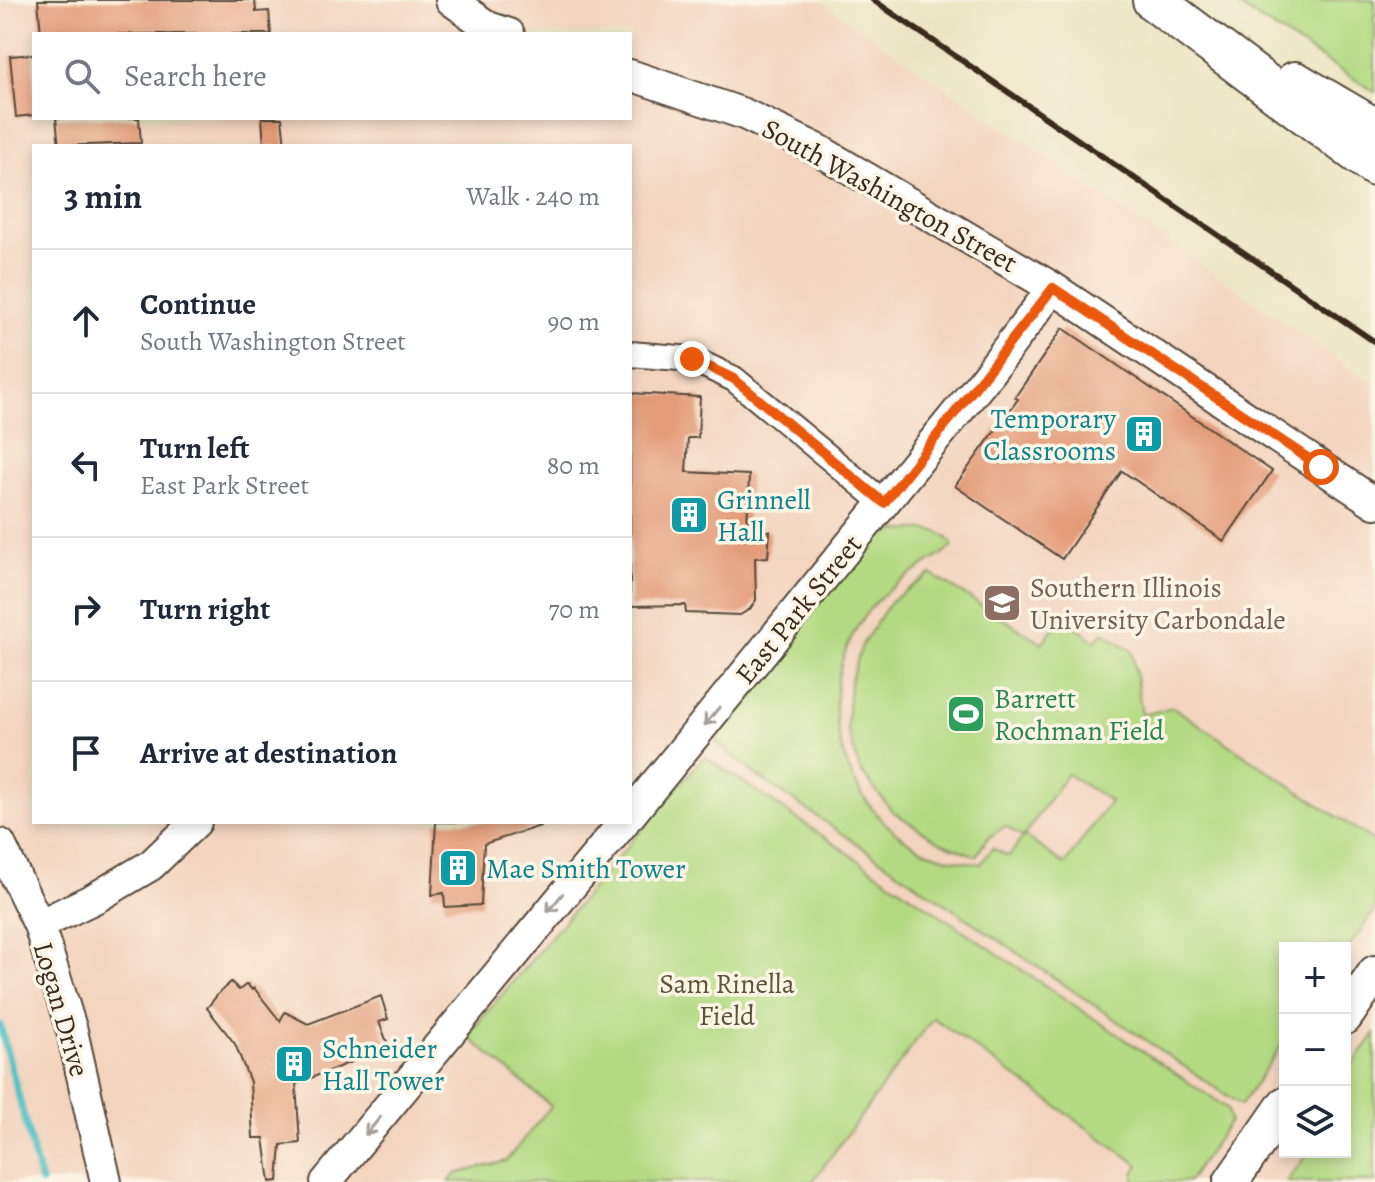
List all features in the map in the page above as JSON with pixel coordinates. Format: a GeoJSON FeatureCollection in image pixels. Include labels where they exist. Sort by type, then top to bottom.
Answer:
{"type":"FeatureCollection","features":[{"type":"Feature","properties":{"kind":"highway"},"geometry":{"type":"LineString","coordinates":[[1164,8],[1375,129]]}},
{"type":"Feature","properties":{"kind":"highway"},"geometry":{"type":"LineString","coordinates":[[1164,8],[1375,166]]}},
{"type":"Feature","properties":{"kind":"main road"},"geometry":{"type":"LineString","coordinates":[[1347,1014],[1375,973]]}},
{"type":"Feature","properties":{"kind":"main road"},"geometry":{"type":"LineString","coordinates":[[1231,1182],[1279,1113]]}},
{"type":"Feature","properties":{"kind":"street"},"geometry":{"type":"LineString","coordinates":[[451,0],[488,27],[503,32]]}},
{"type":"Feature","properties":{"kind":"street","name":"South Washington Street"},"geometry":{"type":"LineString","coordinates":[[632,76],[744,114],[817,149],[1053,288],[1375,503]]}},
{"type":"Feature","properties":{"kind":"street","name":"East Park Street"},"geometry":{"type":"LineString","coordinates":[[632,813],[884,503],[1053,288]]}},
{"type":"Feature","properties":{"kind":"street"},"geometry":{"type":"LineString","coordinates":[[632,354],[692,359],[734,379],[884,503]]}},
{"type":"Feature","properties":{"kind":"street"},"geometry":{"type":"LineString","coordinates":[[39,925],[95,898],[151,865],[194,824]]}},
{"type":"Feature","properties":{"kind":"street"},"geometry":{"type":"LineString","coordinates":[[326,1182],[622,824]]}},
{"type":"Feature","properties":{"kind":"street","name":"Logan Drive"},"geometry":{"type":"LineString","coordinates":[[0,844],[39,925],[72,1031],[106,1182]]}},
{"type":"Feature","properties":{"kind":"shaded area","name":"Southern Illinois University Carbondale"},"geometry":{"type":"Polygon","coordinates":[[[0,0],[819,0],[1375,385],[1375,1182],[0,1182],[0,0]]]}},
{"type":"Feature","properties":{"kind":"green space"},"geometry":{"type":"Polygon","coordinates":[[[1229,0],[1375,0],[1375,92],[1229,0]]]}},
{"type":"Feature","properties":{"kind":"green space"},"geometry":{"type":"Polygon","coordinates":[[[894,531],[936,531],[949,539],[953,547],[905,578],[872,606],[847,648],[838,681],[836,714],[841,747],[853,778],[870,806],[893,830],[922,849],[981,864],[992,848],[1009,856],[1023,837],[1005,826],[987,839],[976,856],[940,842],[892,811],[860,770],[847,728],[850,682],[862,645],[891,601],[931,574],[1042,643],[1062,617],[1095,641],[1104,632],[1132,651],[1142,715],[1173,707],[1375,842],[1375,909],[1351,944],[1279,942],[1279,1049],[1241,1105],[756,775],[716,742],[758,677],[865,544],[894,531]],[[1067,774],[1024,836],[1065,864],[1110,801],[1067,774]]]}},
{"type":"Feature","properties":{"kind":"green space","name":"Sam Rinella Field"},"geometry":{"type":"Polygon","coordinates":[[[704,756],[1227,1108],[1230,1121],[1188,1182],[1134,1182],[1134,1173],[1139,1165],[933,1018],[812,1182],[449,1182],[456,1174],[506,1161],[551,1106],[467,1036],[704,756]]]}},
{"type":"Feature","properties":{"kind":"green space"},"geometry":{"type":"Polygon","coordinates":[[[1375,1033],[1375,1182],[1286,1182],[1304,1158],[1351,1158],[1351,1068],[1375,1033]]]}},
{"type":"Feature","properties":{"kind":"building"},"geometry":{"type":"Polygon","coordinates":[[[38,0],[255,0],[256,12],[269,11],[271,32],[41,32],[38,0]]]}},
{"type":"Feature","properties":{"kind":"building"},"geometry":{"type":"Polygon","coordinates":[[[32,54],[32,115],[16,117],[10,56],[32,54]]]}},
{"type":"Feature","properties":{"kind":"building"},"geometry":{"type":"Polygon","coordinates":[[[56,120],[139,120],[141,143],[59,144],[56,120]]]}},
{"type":"Feature","properties":{"kind":"building"},"geometry":{"type":"Polygon","coordinates":[[[262,120],[282,120],[285,144],[264,144],[262,120]]]}},
{"type":"Feature","properties":{"kind":"building","name":"Temporary Classrooms"},"geometry":{"type":"Polygon","coordinates":[[[1063,328],[1272,471],[1224,541],[1122,471],[1062,559],[955,486],[1018,399],[1015,397],[1063,328]]]}},
{"type":"Feature","properties":{"kind":"building","name":"Grinnell Hall"},"geometry":{"type":"Polygon","coordinates":[[[632,393],[700,397],[698,438],[688,438],[686,472],[749,475],[747,530],[770,531],[768,557],[755,558],[756,600],[750,609],[740,615],[686,613],[685,605],[632,606],[632,393]]]}},
{"type":"Feature","properties":{"kind":"building","name":"Mae Smith Tower"},"geometry":{"type":"Polygon","coordinates":[[[436,824],[540,824],[484,844],[481,905],[445,907],[444,893],[432,895],[436,824]]]}},
{"type":"Feature","properties":{"kind":"building","name":"Schneider Hall Tower"},"geometry":{"type":"Polygon","coordinates":[[[231,982],[239,990],[247,984],[252,990],[254,988],[280,1021],[285,1012],[308,1024],[381,996],[388,1019],[379,1022],[389,1047],[296,1084],[300,1143],[281,1145],[278,1181],[270,1182],[264,1138],[253,1138],[250,1082],[235,1044],[207,1008],[231,982]]]}},
{"type":"Feature","properties":{"kind":"waterway"},"geometry":{"type":"LineString","coordinates":[[0,1025],[41,1182]]}},
{"type":"Feature","properties":{"kind":"railway"},"geometry":{"type":"LineString","coordinates":[[873,0],[1375,342]]}},
{"type":"Feature","properties":{"kind":"place","name":"Temporary Classrooms"},"geometry":{"type":"Point","coordinates":[1144,434]}},
{"type":"Feature","properties":{"kind":"place","name":"Grinnell Hall"},"geometry":{"type":"Point","coordinates":[689,515]}},
{"type":"Feature","properties":{"kind":"place","name":"Southern Illinois University Carbondale"},"geometry":{"type":"Point","coordinates":[1002,603]}},
{"type":"Feature","properties":{"kind":"place","name":"Barrett Rochman Field"},"geometry":{"type":"Point","coordinates":[966,714]}},
{"type":"Feature","properties":{"kind":"place","name":"Mae Smith Tower"},"geometry":{"type":"Point","coordinates":[458,868]}},
{"type":"Feature","properties":{"kind":"place","name":"Schneider Hall Tower"},"geometry":{"type":"Point","coordinates":[294,1064]}},
{"type":"Feature","properties":{"kind":"route"},"geometry":{"type":"LineString","coordinates":[[692,359],[734,379],[884,503],[1053,288],[1321,467]]}}]}
